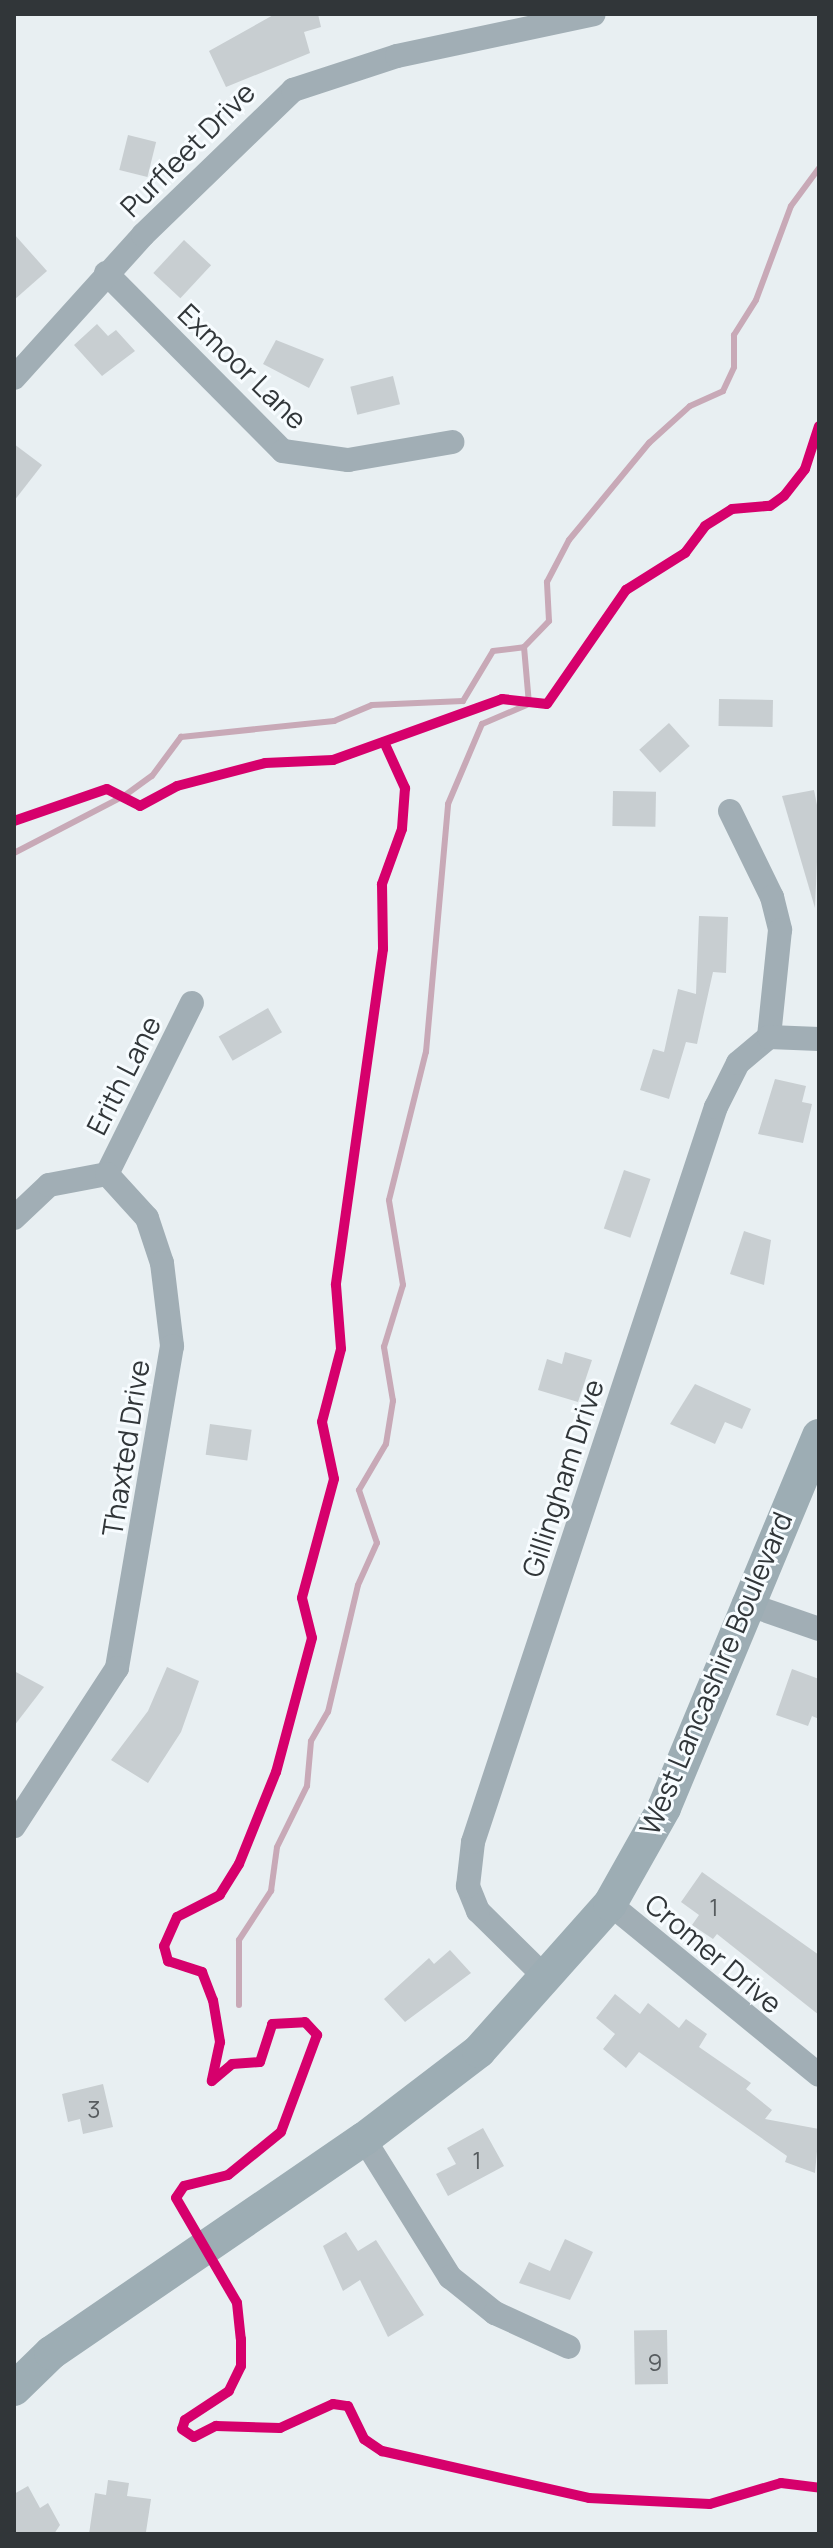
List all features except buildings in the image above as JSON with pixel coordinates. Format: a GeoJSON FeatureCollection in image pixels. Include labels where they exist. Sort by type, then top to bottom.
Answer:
{"type":"FeatureCollection","features":[{"type":"Feature","properties":{"kind":"main road","name":"West Lancashire Boulevard"},"geometry":{"type":"LineString","coordinates":[[20,2370],[364,2139],[479,2051],[610,1904],[664,1808],[744,1603],[819,1436]]}},
{"type":"Feature","properties":{"kind":"street","name":"Purfleet Drive"},"geometry":{"type":"LineString","coordinates":[[14,378],[106,273],[293,90],[397,56],[594,14]]}},
{"type":"Feature","properties":{"kind":"street","name":"Exmoor Lane"},"geometry":{"type":"LineString","coordinates":[[106,273],[283,451],[348,460],[452,442]]}},
{"type":"Feature","properties":{"kind":"street"},"geometry":{"type":"LineString","coordinates":[[730,811],[772,897],[780,930],[769,1037],[819,1039]]}},
{"type":"Feature","properties":{"kind":"street","name":"Erith Lane"},"geometry":{"type":"LineString","coordinates":[[107,1174],[192,1003]]}},
{"type":"Feature","properties":{"kind":"street","name":"Gillingham Drive"},"geometry":{"type":"LineString","coordinates":[[545,1977],[494,1934],[468,1886],[468,1863],[716,1107],[738,1063],[769,1037]]}},
{"type":"Feature","properties":{"kind":"street"},"geometry":{"type":"LineString","coordinates":[[14,1218],[49,1185],[107,1174]]}},
{"type":"Feature","properties":{"kind":"street","name":"Thaxted Drive"},"geometry":{"type":"LineString","coordinates":[[14,1826],[117,1668],[168,1385],[162,1263],[147,1218],[107,1174]]}},
{"type":"Feature","properties":{"kind":"street"},"geometry":{"type":"LineString","coordinates":[[744,1603],[819,1629]]}},
{"type":"Feature","properties":{"kind":"street","name":"Cromer Drive"},"geometry":{"type":"LineString","coordinates":[[610,1904],[819,2075]]}},
{"type":"Feature","properties":{"kind":"street"},"geometry":{"type":"LineString","coordinates":[[364,2139],[450,2277],[495,2313],[569,2347]]}},
{"type":"Feature","properties":{"kind":"waterway"},"geometry":{"type":"LineString","coordinates":[[239,2005],[239,1940],[271,1891],[277,1847],[307,1786],[311,1741],[328,1712],[358,1585],[377,1543],[359,1490],[386,1444],[393,1401],[384,1347],[403,1285],[389,1200],[426,1052],[448,804],[482,724],[529,704],[524,647],[549,621],[547,582],[569,540],[649,443],[690,406],[723,391],[734,367],[734,335],[756,300],[791,206],[819,168]]}},
{"type":"Feature","properties":{"kind":"waterway"},"geometry":{"type":"LineString","coordinates":[[14,853],[124,796],[152,776],[181,737],[334,721],[372,705],[463,701],[493,651],[524,647]]}},
{"type":"Feature","properties":{"kind":"cycle path"},"geometry":{"type":"LineString","coordinates":[[14,821],[107,789],[140,806],[177,786],[265,763],[333,760],[502,699],[547,704],[626,590],[685,553],[705,526],[732,509],[770,506],[784,496],[805,469],[819,426]]}},
{"type":"Feature","properties":{"kind":"cycle path"},"geometry":{"type":"LineString","coordinates":[[384,742],[405,788],[402,829],[382,884],[383,949],[336,1285],[341,1349],[322,1422],[334,1479],[302,1598],[312,1638],[276,1772],[239,1864],[220,1895],[177,1917],[164,1946],[168,1961],[202,1972],[213,2000],[220,2042],[212,2081],[232,2064],[260,2062],[272,2024],[305,2022],[317,2035],[281,2132],[228,2175],[184,2186],[176,2198],[237,2303],[241,2339],[241,2366],[229,2391],[185,2420],[182,2429],[194,2437],[216,2426],[280,2428],[333,2404],[348,2406],[364,2439],[382,2451],[589,2498],[710,2504],[781,2483],[819,2488]]}}]}
